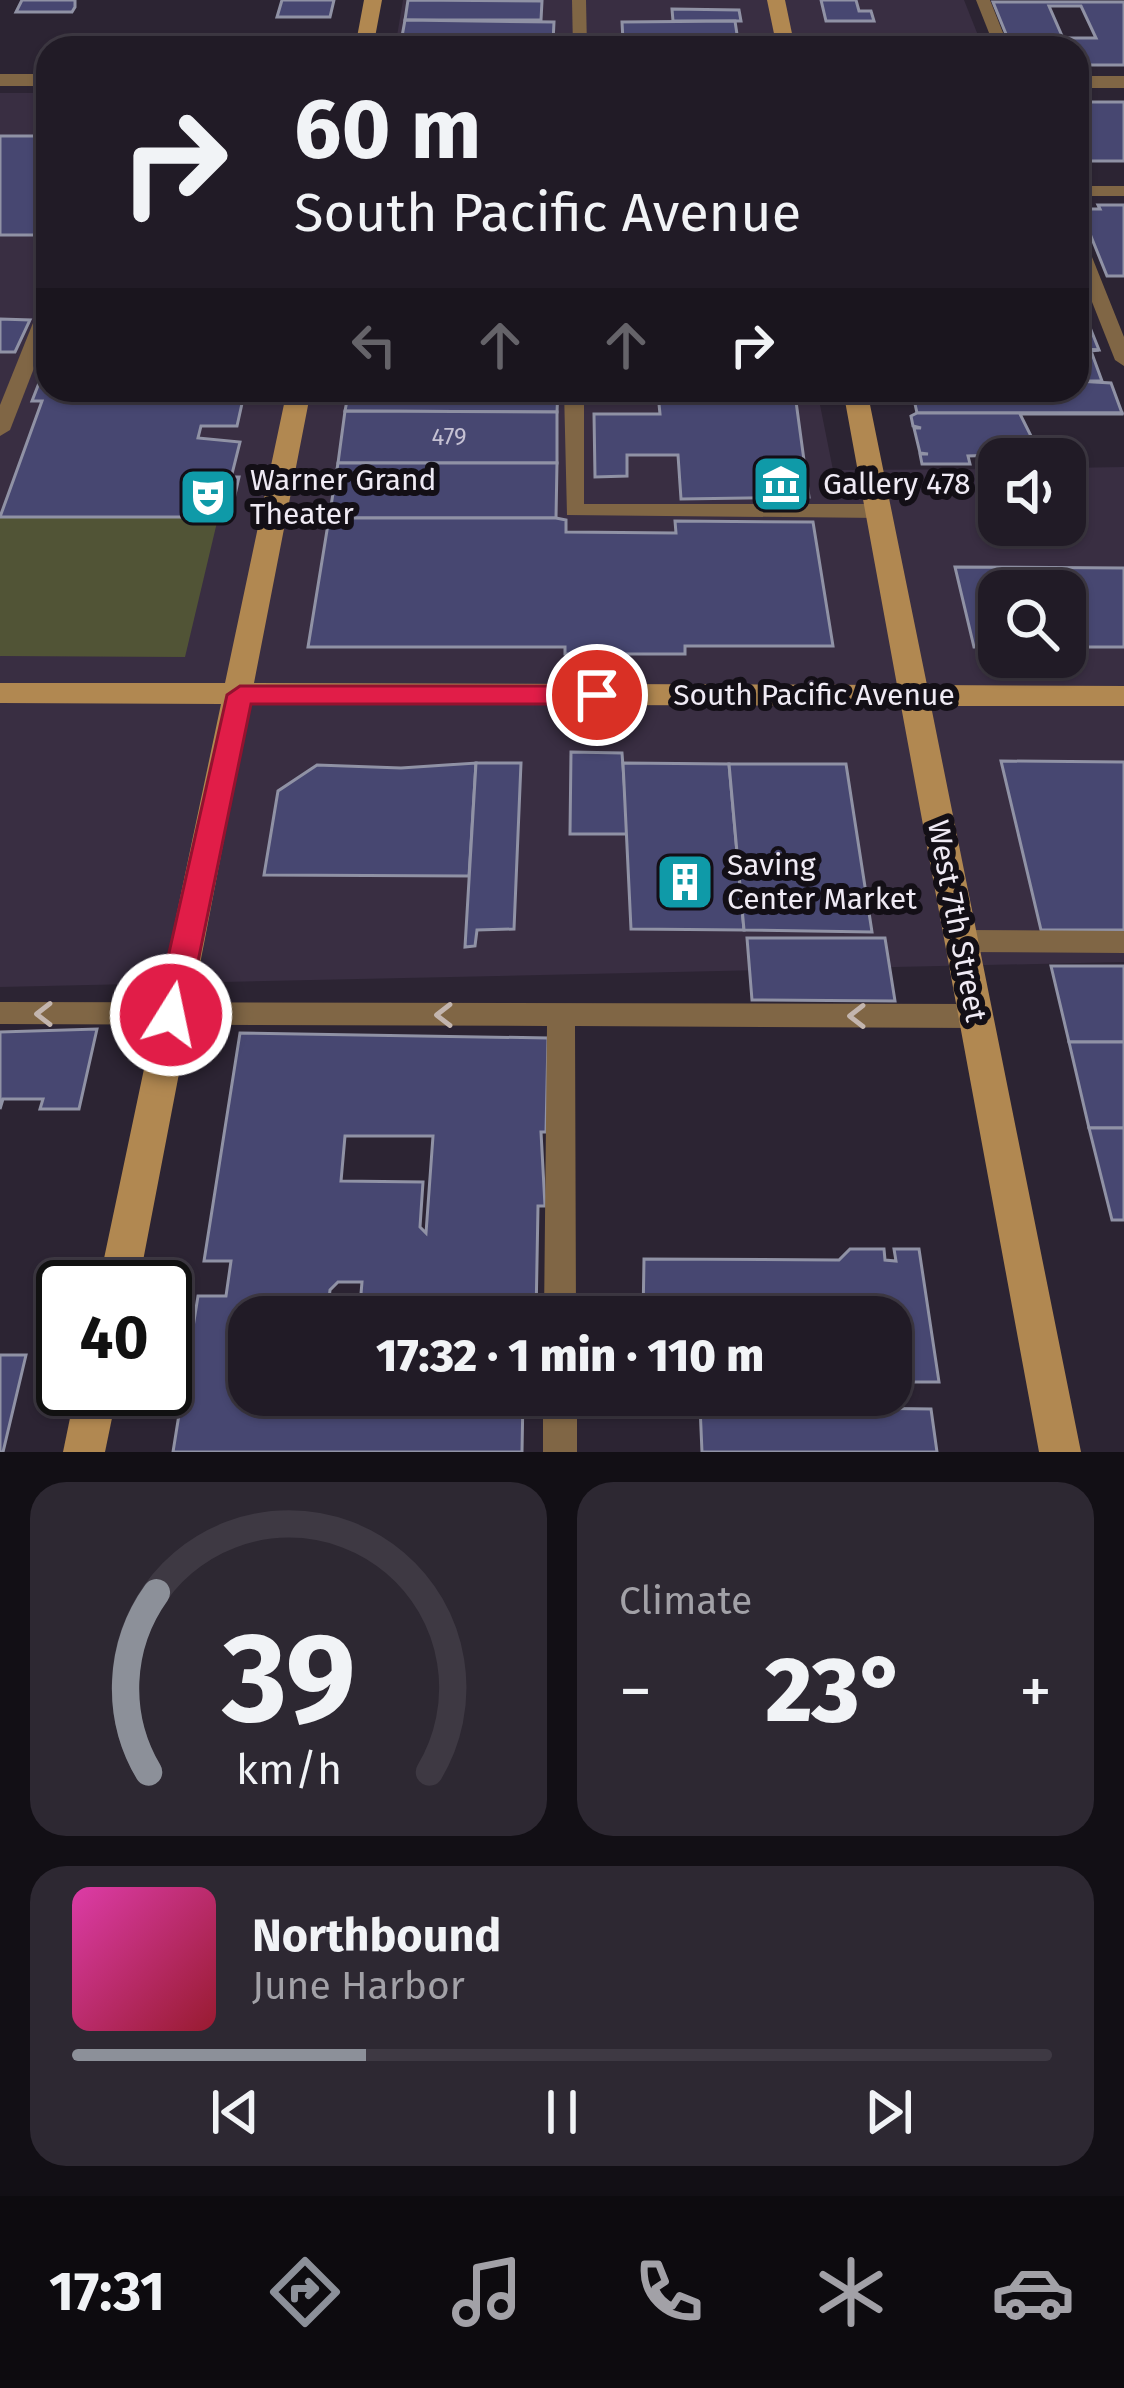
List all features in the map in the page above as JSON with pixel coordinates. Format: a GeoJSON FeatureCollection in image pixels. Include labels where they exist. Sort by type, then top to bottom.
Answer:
{"type":"FeatureCollection","features":[{"type":"Feature","properties":{"kind":"street"},"geometry":{"type":"LineString","coordinates":[[366,36],[373,0]]}},
{"type":"Feature","properties":{"kind":"street"},"geometry":{"type":"LineString","coordinates":[[776,0],[784,36]]}},
{"type":"Feature","properties":{"kind":"street"},"geometry":{"type":"LineString","coordinates":[[0,80],[36,80]]}},
{"type":"Feature","properties":{"kind":"street"},"geometry":{"type":"LineString","coordinates":[[1089,82],[1124,82]]}},
{"type":"Feature","properties":{"kind":"street"},"geometry":{"type":"LineString","coordinates":[[123,1260],[297,402]]}},
{"type":"Feature","properties":{"kind":"street","name":"West 7th Street"},"geometry":{"type":"LineString","coordinates":[[857,402],[1060,1452]]}},
{"type":"Feature","properties":{"kind":"street","name":"South Pacific Avenue"},"geometry":{"type":"LineString","coordinates":[[0,693],[1124,696]]}},
{"type":"Feature","properties":{"kind":"street"},"geometry":{"type":"LineString","coordinates":[[84,1452],[91,1416]]}},
{"type":"Feature","properties":{"kind":"lane"},"geometry":{"type":"LineString","coordinates":[[579,0],[580,36]]}},
{"type":"Feature","properties":{"kind":"lane"},"geometry":{"type":"LineString","coordinates":[[982,0],[997,36]]}},
{"type":"Feature","properties":{"kind":"lane"},"geometry":{"type":"LineString","coordinates":[[1089,191],[1124,191]]}},
{"type":"Feature","properties":{"kind":"lane"},"geometry":{"type":"LineString","coordinates":[[1089,272],[1124,361]]}},
{"type":"Feature","properties":{"kind":"lane"},"geometry":{"type":"LineString","coordinates":[[0,430],[36,338]]}},
{"type":"Feature","properties":{"kind":"lane"},"geometry":{"type":"LineString","coordinates":[[574,402],[574,510],[880,511]]}},
{"type":"Feature","properties":{"kind":"lane"},"geometry":{"type":"LineString","coordinates":[[959,941],[1124,942]]}},
{"type":"Feature","properties":{"kind":"lane"},"geometry":{"type":"LineString","coordinates":[[0,1013],[974,1016]]}},
{"type":"Feature","properties":{"kind":"lane"},"geometry":{"type":"LineString","coordinates":[[560,1296],[561,1015]]}},
{"type":"Feature","properties":{"kind":"lane"},"geometry":{"type":"LineString","coordinates":[[560,1416],[560,1452]]}},
{"type":"Feature","properties":{"kind":"shaded area"},"geometry":{"type":"Polygon","coordinates":[[[403,0],[964,0],[978,36],[397,36],[403,0]]]}},
{"type":"Feature","properties":{"kind":"shaded area"},"geometry":{"type":"Polygon","coordinates":[[[0,93],[36,93],[36,402],[819,402],[833,470],[978,469],[978,546],[1086,546],[1086,468],[1124,467],[1124,962],[0,987],[0,93]]]}},
{"type":"Feature","properties":{"kind":"green space"},"geometry":{"type":"Polygon","coordinates":[[[0,517],[218,518],[185,657],[0,656],[0,517]]]}},
{"type":"Feature","properties":{"kind":"building"},"geometry":{"type":"Polygon","coordinates":[[[22,0],[75,0],[75,7],[72,12],[16,12],[22,0]]]}},
{"type":"Feature","properties":{"kind":"building"},"geometry":{"type":"Polygon","coordinates":[[[282,0],[334,0],[330,17],[277,17],[282,0]]]}},
{"type":"Feature","properties":{"kind":"building"},"geometry":{"type":"Polygon","coordinates":[[[408,0],[542,1],[541,20],[405,20],[408,0]]]}},
{"type":"Feature","properties":{"kind":"building"},"geometry":{"type":"Polygon","coordinates":[[[821,0],[856,0],[859,11],[871,11],[874,21],[826,21],[821,0]]]}},
{"type":"Feature","properties":{"kind":"building"},"geometry":{"type":"Polygon","coordinates":[[[993,2],[1124,2],[1124,65],[1089,65],[1089,38],[1096,38],[1081,6],[1049,6],[1062,36],[1007,36],[993,2]]]}},
{"type":"Feature","properties":{"kind":"building"},"geometry":{"type":"Polygon","coordinates":[[[672,9],[739,10],[741,21],[673,21],[672,9]]]}},
{"type":"Feature","properties":{"kind":"building"},"geometry":{"type":"Polygon","coordinates":[[[405,20],[554,22],[553,36],[402,36],[405,20]]]}},
{"type":"Feature","properties":{"kind":"building"},"geometry":{"type":"Polygon","coordinates":[[[735,21],[737,36],[623,36],[622,22],[735,21]]]}},
{"type":"Feature","properties":{"kind":"building"},"geometry":{"type":"Polygon","coordinates":[[[1089,102],[1124,102],[1124,161],[1089,161],[1089,102]]]}},
{"type":"Feature","properties":{"kind":"building"},"geometry":{"type":"Polygon","coordinates":[[[0,136],[36,136],[36,235],[0,235],[0,136]]]}},
{"type":"Feature","properties":{"kind":"building"},"geometry":{"type":"Polygon","coordinates":[[[1098,205],[1124,205],[1124,276],[1107,276],[1089,231],[1089,209],[1100,209],[1098,205]]]}},
{"type":"Feature","properties":{"kind":"building"},"geometry":{"type":"Polygon","coordinates":[[[0,319],[30,320],[15,352],[0,352],[0,319]]]}},
{"type":"Feature","properties":{"kind":"building"},"geometry":{"type":"Polygon","coordinates":[[[1089,325],[1099,350],[1089,350],[1089,325]]]}},
{"type":"Feature","properties":{"kind":"building"},"geometry":{"type":"Polygon","coordinates":[[[1089,350],[1099,350],[1091,351],[1102,381],[1089,381],[1089,350]]]}},
{"type":"Feature","properties":{"kind":"building"},"geometry":{"type":"Polygon","coordinates":[[[1089,382],[1111,383],[1122,413],[917,413],[915,402],[1089,402],[1089,382]]]}},
{"type":"Feature","properties":{"kind":"building"},"geometry":{"type":"Polygon","coordinates":[[[42,402],[242,402],[237,426],[201,426],[198,438],[240,442],[232,474],[225,477],[239,477],[230,517],[0,517],[42,402]]]}},
{"type":"Feature","properties":{"kind":"building"},"geometry":{"type":"Polygon","coordinates":[[[347,402],[557,402],[557,412],[345,411],[347,402]]]}},
{"type":"Feature","properties":{"kind":"building"},"geometry":{"type":"Polygon","coordinates":[[[659,402],[796,402],[809,497],[681,499],[678,455],[627,455],[627,476],[595,477],[594,414],[660,414],[659,402]]]}},
{"type":"Feature","properties":{"kind":"building"},"geometry":{"type":"Polygon","coordinates":[[[345,411],[557,412],[557,463],[338,463],[345,411]]]}},
{"type":"Feature","properties":{"kind":"building"},"geometry":{"type":"Polygon","coordinates":[[[917,413],[1122,413],[1020,414],[1032,438],[978,438],[978,456],[968,456],[970,464],[922,464],[920,454],[928,454],[920,453],[914,428],[921,428],[913,426],[911,416],[917,413]]]}},
{"type":"Feature","properties":{"kind":"building"},"geometry":{"type":"Polygon","coordinates":[[[338,463],[557,463],[556,518],[329,518],[338,463]]]}},
{"type":"Feature","properties":{"kind":"building"},"geometry":{"type":"Polygon","coordinates":[[[329,518],[556,518],[566,520],[566,532],[676,533],[675,521],[813,522],[833,646],[685,646],[685,654],[565,654],[565,647],[308,647],[329,518]]]}},
{"type":"Feature","properties":{"kind":"building"},"geometry":{"type":"Polygon","coordinates":[[[955,567],[1124,568],[1124,647],[1086,647],[1086,570],[978,570],[978,647],[974,647],[955,567]]]}},
{"type":"Feature","properties":{"kind":"building"},"geometry":{"type":"Polygon","coordinates":[[[571,752],[622,753],[628,834],[570,834],[571,752]]]}},
{"type":"Feature","properties":{"kind":"building"},"geometry":{"type":"Polygon","coordinates":[[[1001,761],[1124,762],[1124,930],[1041,930],[1001,761]]]}},
{"type":"Feature","properties":{"kind":"building"},"geometry":{"type":"Polygon","coordinates":[[[476,763],[469,876],[264,875],[278,791],[317,765],[401,768],[476,763]]]}},
{"type":"Feature","properties":{"kind":"building"},"geometry":{"type":"Polygon","coordinates":[[[476,763],[521,763],[514,929],[477,930],[475,946],[465,947],[476,763]]]}},
{"type":"Feature","properties":{"kind":"building","name":"Saving Center Market"},"geometry":{"type":"Polygon","coordinates":[[[623,763],[729,764],[744,930],[631,929],[623,763]]]}},
{"type":"Feature","properties":{"kind":"building"},"geometry":{"type":"Polygon","coordinates":[[[729,764],[846,764],[872,932],[744,930],[729,764]]]}},
{"type":"Feature","properties":{"kind":"building"},"geometry":{"type":"Polygon","coordinates":[[[747,938],[885,938],[895,1001],[752,1000],[747,938]]]}},
{"type":"Feature","properties":{"kind":"building"},"geometry":{"type":"Polygon","coordinates":[[[1051,966],[1124,966],[1124,1042],[1069,1042],[1051,966]]]}},
{"type":"Feature","properties":{"kind":"building"},"geometry":{"type":"Polygon","coordinates":[[[97,1029],[79,1109],[40,1109],[43,1099],[3,1099],[0,1109],[0,1032],[97,1029]]]}},
{"type":"Feature","properties":{"kind":"building"},"geometry":{"type":"Polygon","coordinates":[[[240,1033],[548,1038],[546,1132],[541,1132],[545,1206],[538,1206],[536,1296],[361,1296],[362,1282],[338,1282],[329,1296],[228,1296],[228,1416],[523,1416],[522,1452],[173,1452],[179,1416],[192,1416],[192,1333],[198,1296],[226,1296],[231,1261],[204,1261],[240,1033]],[[345,1136],[341,1181],[423,1182],[420,1227],[426,1233],[433,1136],[345,1136]]]}},
{"type":"Feature","properties":{"kind":"building"},"geometry":{"type":"Polygon","coordinates":[[[1069,1042],[1124,1042],[1124,1128],[1089,1128],[1069,1042]]]}},
{"type":"Feature","properties":{"kind":"building"},"geometry":{"type":"Polygon","coordinates":[[[1089,1128],[1124,1128],[1124,1220],[1112,1220],[1089,1128]]]}},
{"type":"Feature","properties":{"kind":"building"},"geometry":{"type":"Polygon","coordinates":[[[850,1249],[884,1249],[885,1260],[896,1261],[894,1249],[919,1249],[939,1382],[913,1382],[912,1296],[643,1296],[644,1259],[839,1260],[850,1249]]]}},
{"type":"Feature","properties":{"kind":"building"},"geometry":{"type":"Polygon","coordinates":[[[0,1355],[26,1355],[3,1452],[0,1452],[0,1355]]]}},
{"type":"Feature","properties":{"kind":"building"},"geometry":{"type":"Polygon","coordinates":[[[912,1409],[931,1409],[937,1452],[702,1452],[700,1416],[912,1416],[912,1409]]]}},
{"type":"Feature","properties":{"kind":"place","name":"Gallery 478"},"geometry":{"type":"Point","coordinates":[781,484]}},
{"type":"Feature","properties":{"kind":"place","name":"Warner Grand Theater"},"geometry":{"type":"Point","coordinates":[208,497]}},
{"type":"Feature","properties":{"kind":"place","name":"Saving Center Market"},"geometry":{"type":"Point","coordinates":[685,882]}},
{"type":"Feature","properties":{"kind":"route"},"geometry":{"type":"LineString","coordinates":[[171,1015],[240,695],[597,695]]}}]}
